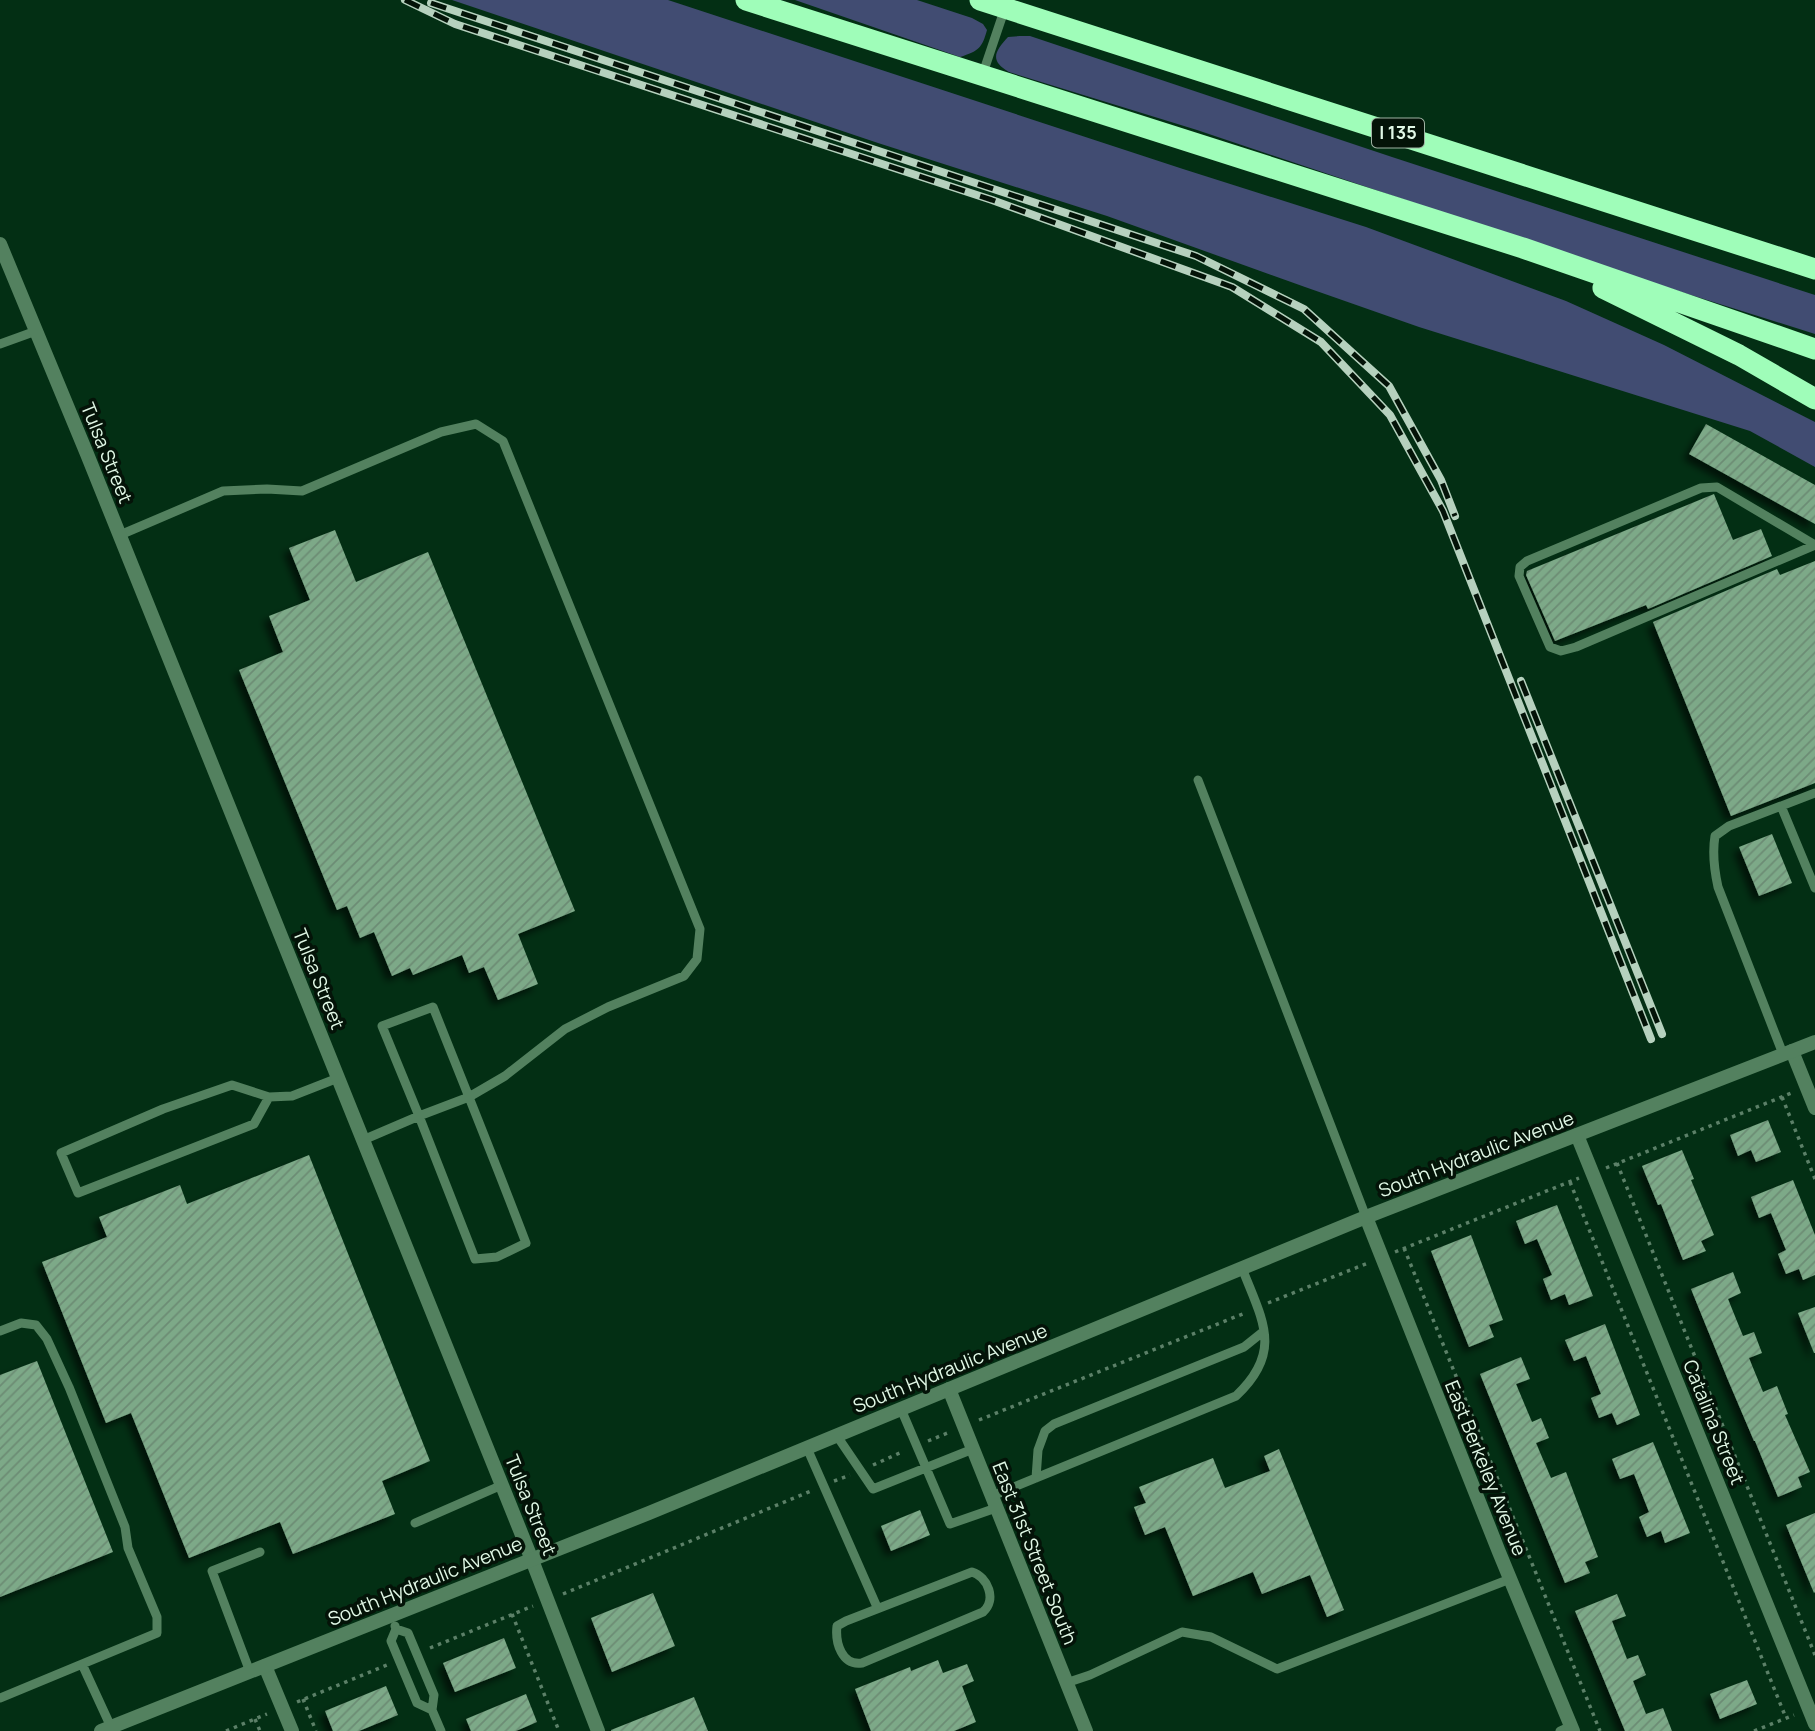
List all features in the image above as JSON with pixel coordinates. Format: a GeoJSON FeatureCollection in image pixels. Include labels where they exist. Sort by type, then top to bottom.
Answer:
{"type":"FeatureCollection","features":[{"type":"Feature","properties":{"kind":"highway"},"geometry":{"type":"LineString","coordinates":[[746,0],[1523,248],[1815,349]]}},
{"type":"Feature","properties":{"kind":"highway","name":"I 135"},"geometry":{"type":"LineString","coordinates":[[980,0],[1815,269]]}},
{"type":"Feature","properties":{"kind":"highway"},"geometry":{"type":"LineString","coordinates":[[1523,248],[1739,355],[1815,398]]}},
{"type":"Feature","properties":{"kind":"street","name":"Tulsa Street"},"geometry":{"type":"LineString","coordinates":[[0,244],[120,535],[532,1560],[598,1731]]}},
{"type":"Feature","properties":{"kind":"street","name":"South Hydraulic Avenue"},"geometry":{"type":"LineString","coordinates":[[106,1729],[265,1666],[393,1622],[532,1560],[1366,1217],[1815,1042]]}},
{"type":"Feature","properties":{"kind":"street"},"geometry":{"type":"LineString","coordinates":[[1788,1053],[1815,1108]]}},
{"type":"Feature","properties":{"kind":"street","name":"Catalina Street"},"geometry":{"type":"LineString","coordinates":[[1577,1135],[1815,1724]]}},
{"type":"Feature","properties":{"kind":"street","name":"East Berkeley Avenue"},"geometry":{"type":"LineString","coordinates":[[1366,1217],[1568,1729]]}},
{"type":"Feature","properties":{"kind":"street","name":"East 31st Street South"},"geometry":{"type":"LineString","coordinates":[[949,1389],[1086,1731]]}},
{"type":"Feature","properties":{"kind":"street"},"geometry":{"type":"LineString","coordinates":[[265,1666],[292,1731]]}},
{"type":"Feature","properties":{"kind":"lane"},"geometry":{"type":"LineString","coordinates":[[982,76],[1005,8]]}},
{"type":"Feature","properties":{"kind":"lane"},"geometry":{"type":"LineString","coordinates":[[0,344],[36,331]]}},
{"type":"Feature","properties":{"kind":"lane"},"geometry":{"type":"LineString","coordinates":[[120,535],[223,491],[302,491],[441,432],[476,424],[503,440],[700,929],[697,960],[684,976],[608,1007],[565,1029],[505,1076],[469,1097],[363,1140]]}},
{"type":"Feature","properties":{"kind":"lane"},"geometry":{"type":"LineString","coordinates":[[1717,487],[1815,545],[1561,652],[1550,647],[1519,576],[1520,567],[1527,561],[1701,488],[1717,487]]}},
{"type":"Feature","properties":{"kind":"lane"},"geometry":{"type":"LineString","coordinates":[[1198,780],[1366,1217]]}},
{"type":"Feature","properties":{"kind":"lane"},"geometry":{"type":"LineString","coordinates":[[1788,1053],[1718,887],[1713,868],[1713,850],[1715,836],[1729,826],[1815,793]]}},
{"type":"Feature","properties":{"kind":"lane"},"geometry":{"type":"LineString","coordinates":[[1782,806],[1815,888]]}},
{"type":"Feature","properties":{"kind":"lane"},"geometry":{"type":"LineString","coordinates":[[433,1006],[526,1243],[498,1257],[475,1259],[419,1116],[382,1026],[433,1006]]}},
{"type":"Feature","properties":{"kind":"lane"},"geometry":{"type":"LineString","coordinates":[[269,1097],[254,1124],[78,1194],[61,1153],[163,1109],[232,1084],[269,1097],[292,1096],[338,1078]]}},
{"type":"Feature","properties":{"kind":"lane"},"geometry":{"type":"LineString","coordinates":[[901,1409],[950,1524],[1035,1478],[1236,1396],[1248,1384],[1266,1351],[1263,1322],[1242,1268]]}},
{"type":"Feature","properties":{"kind":"lane"},"geometry":{"type":"LineString","coordinates":[[0,1331],[21,1322],[36,1325],[47,1339],[125,1527],[128,1548],[157,1617],[157,1633],[0,1698]]}},
{"type":"Feature","properties":{"kind":"lane"},"geometry":{"type":"LineString","coordinates":[[1035,1478],[1038,1450],[1045,1432],[1055,1424],[1244,1347],[1264,1331]]}},
{"type":"Feature","properties":{"kind":"lane"},"geometry":{"type":"LineString","coordinates":[[837,1436],[873,1489],[973,1449]]}},
{"type":"Feature","properties":{"kind":"lane"},"geometry":{"type":"LineString","coordinates":[[807,1448],[877,1607]]}},
{"type":"Feature","properties":{"kind":"lane"},"geometry":{"type":"LineString","coordinates":[[415,1522],[502,1485]]}},
{"type":"Feature","properties":{"kind":"lane"},"geometry":{"type":"LineString","coordinates":[[250,1672],[212,1572],[260,1552]]}},
{"type":"Feature","properties":{"kind":"lane"},"geometry":{"type":"LineString","coordinates":[[972,1572],[985,1581],[990,1600],[988,1608],[983,1612],[854,1664],[842,1653],[836,1635],[837,1626],[877,1607],[972,1572]]}},
{"type":"Feature","properties":{"kind":"lane"},"geometry":{"type":"LineString","coordinates":[[1066,1683],[1090,1675],[1182,1632],[1211,1637],[1277,1669],[1510,1579]]}},
{"type":"Feature","properties":{"kind":"lane"},"geometry":{"type":"LineString","coordinates":[[393,1622],[408,1633],[417,1653],[434,1695],[432,1710],[441,1731]]}},
{"type":"Feature","properties":{"kind":"lane"},"geometry":{"type":"LineString","coordinates":[[393,1622],[391,1641],[417,1703],[432,1710]]}},
{"type":"Feature","properties":{"kind":"lane"},"geometry":{"type":"LineString","coordinates":[[82,1664],[106,1729]]}},
{"type":"Feature","properties":{"kind":"path"},"geometry":{"type":"LineString","coordinates":[[417,1653],[916,1446],[1807,1087]]}},
{"type":"Feature","properties":{"kind":"path"},"geometry":{"type":"LineString","coordinates":[[1782,1097],[1815,1179]]}},
{"type":"Feature","properties":{"kind":"path"},"geometry":{"type":"LineString","coordinates":[[1617,1163],[1815,1655]]}},
{"type":"Feature","properties":{"kind":"path"},"geometry":{"type":"LineString","coordinates":[[1570,1182],[1786,1718]]}},
{"type":"Feature","properties":{"kind":"path"},"geometry":{"type":"LineString","coordinates":[[1404,1248],[1600,1731]]}},
{"type":"Feature","properties":{"kind":"path"},"geometry":{"type":"LineString","coordinates":[[512,1614],[559,1731]]}},
{"type":"Feature","properties":{"kind":"path"},"geometry":{"type":"LineString","coordinates":[[226,1731],[399,1660]]}},
{"type":"Feature","properties":{"kind":"path"},"geometry":{"type":"LineString","coordinates":[[303,1699],[316,1731]]}},
{"type":"Feature","properties":{"kind":"path"},"geometry":{"type":"LineString","coordinates":[[1754,1731],[1809,1709]]}},
{"type":"Feature","properties":{"kind":"path"},"geometry":{"type":"LineString","coordinates":[[255,1719],[260,1731]]}},
{"type":"Feature","properties":{"kind":"shaded area"},"geometry":{"type":"Polygon","coordinates":[[[452,0],[668,0],[1366,227],[1566,301],[1664,345],[1815,422],[1815,467],[1750,431],[1419,327],[1107,216],[878,143],[452,0]]]}},
{"type":"Feature","properties":{"kind":"shaded area"},"geometry":{"type":"Polygon","coordinates":[[[795,0],[917,0],[972,18],[983,24],[987,30],[979,48],[960,57],[795,0]]]}},
{"type":"Feature","properties":{"kind":"shaded area"},"geometry":{"type":"Polygon","coordinates":[[[1030,36],[1815,295],[1815,334],[1003,68],[996,56],[1008,37],[1030,36]]]}},
{"type":"Feature","properties":{"kind":"building"},"geometry":{"type":"Polygon","coordinates":[[[1706,424],[1815,485],[1815,524],[1689,454],[1706,424]]]}},
{"type":"Feature","properties":{"kind":"building"},"geometry":{"type":"Polygon","coordinates":[[[1714,494],[1733,540],[1761,529],[1772,556],[1648,609],[1646,605],[1555,641],[1526,575],[1527,571],[1714,494]]]}},
{"type":"Feature","properties":{"kind":"building"},"geometry":{"type":"Polygon","coordinates":[[[335,530],[356,582],[428,552],[575,911],[518,934],[538,984],[498,1000],[484,967],[469,973],[462,955],[413,975],[410,968],[392,976],[374,932],[360,938],[347,906],[337,910],[239,670],[283,652],[269,616],[310,600],[289,548],[335,530]]]}},
{"type":"Feature","properties":{"kind":"building"},"geometry":{"type":"Polygon","coordinates":[[[1815,561],[1815,783],[1731,816],[1653,622],[1777,569],[1780,575],[1815,561]]]}},
{"type":"Feature","properties":{"kind":"building"},"geometry":{"type":"Polygon","coordinates":[[[1772,834],[1792,883],[1759,896],[1739,847],[1772,834]]]}},
{"type":"Feature","properties":{"kind":"building"},"geometry":{"type":"Polygon","coordinates":[[[1768,1120],[1781,1152],[1756,1162],[1751,1150],[1738,1156],[1730,1135],[1768,1120]]]}},
{"type":"Feature","properties":{"kind":"building"},"geometry":{"type":"Polygon","coordinates":[[[1682,1150],[1694,1179],[1691,1180],[1714,1235],[1701,1241],[1706,1251],[1683,1260],[1661,1204],[1658,1205],[1642,1166],[1682,1150]]]}},
{"type":"Feature","properties":{"kind":"building"},"geometry":{"type":"Polygon","coordinates":[[[309,1155],[430,1461],[382,1481],[395,1514],[293,1554],[280,1522],[189,1558],[131,1413],[106,1423],[42,1262],[107,1237],[99,1217],[180,1185],[187,1204],[309,1155]]]}},
{"type":"Feature","properties":{"kind":"building"},"geometry":{"type":"Polygon","coordinates":[[[1793,1180],[1815,1235],[1815,1275],[1803,1280],[1799,1269],[1786,1274],[1778,1254],[1786,1250],[1771,1213],[1759,1218],[1751,1197],[1793,1180]]]}},
{"type":"Feature","properties":{"kind":"building"},"geometry":{"type":"Polygon","coordinates":[[[1557,1205],[1593,1296],[1569,1305],[1565,1294],[1551,1300],[1543,1279],[1552,1275],[1537,1239],[1525,1244],[1516,1221],[1557,1205]]]}},
{"type":"Feature","properties":{"kind":"building"},"geometry":{"type":"Polygon","coordinates":[[[1471,1235],[1503,1320],[1489,1325],[1494,1337],[1469,1347],[1431,1251],[1471,1235]]]}},
{"type":"Feature","properties":{"kind":"building"},"geometry":{"type":"Polygon","coordinates":[[[1733,1272],[1741,1293],[1728,1299],[1743,1336],[1754,1332],[1762,1353],[1749,1358],[1763,1392],[1777,1386],[1788,1414],[1785,1415],[1810,1472],[1798,1477],[1802,1487],[1778,1497],[1691,1289],[1733,1272]]]}},
{"type":"Feature","properties":{"kind":"building"},"geometry":{"type":"Polygon","coordinates":[[[1815,1307],[1815,1353],[1814,1353],[1798,1313],[1815,1307]]]}},
{"type":"Feature","properties":{"kind":"building"},"geometry":{"type":"Polygon","coordinates":[[[1605,1324],[1640,1415],[1617,1425],[1612,1413],[1599,1418],[1591,1398],[1601,1394],[1586,1356],[1574,1361],[1565,1340],[1605,1324]]]}},
{"type":"Feature","properties":{"kind":"building"},"geometry":{"type":"Polygon","coordinates":[[[1521,1357],[1530,1379],[1516,1384],[1532,1422],[1541,1418],[1549,1438],[1536,1443],[1551,1478],[1566,1472],[1598,1557],[1585,1562],[1590,1573],[1565,1583],[1480,1374],[1521,1357]]]}},
{"type":"Feature","properties":{"kind":"building"},"geometry":{"type":"Polygon","coordinates":[[[37,1361],[113,1552],[0,1597],[0,1375],[37,1361]]]}},
{"type":"Feature","properties":{"kind":"building"},"geometry":{"type":"Polygon","coordinates":[[[1653,1442],[1690,1533],[1665,1543],[1661,1531],[1647,1537],[1639,1517],[1649,1512],[1634,1474],[1620,1479],[1612,1459],[1653,1442]]]}},
{"type":"Feature","properties":{"kind":"building"},"geometry":{"type":"Polygon","coordinates":[[[1279,1449],[1344,1610],[1327,1617],[1310,1575],[1262,1594],[1253,1572],[1193,1596],[1165,1527],[1145,1535],[1134,1507],[1146,1503],[1139,1487],[1213,1458],[1225,1488],[1270,1471],[1264,1456],[1279,1449]]]}},
{"type":"Feature","properties":{"kind":"building"},"geometry":{"type":"Polygon","coordinates":[[[920,1510],[930,1535],[891,1551],[881,1526],[920,1510]]]}},
{"type":"Feature","properties":{"kind":"building"},"geometry":{"type":"Polygon","coordinates":[[[1815,1513],[1815,1592],[1814,1593],[1786,1525],[1815,1513]]]}},
{"type":"Feature","properties":{"kind":"building"},"geometry":{"type":"Polygon","coordinates":[[[653,1593],[675,1646],[612,1672],[591,1618],[653,1593]]]}},
{"type":"Feature","properties":{"kind":"building"},"geometry":{"type":"Polygon","coordinates":[[[1617,1594],[1626,1616],[1612,1621],[1627,1659],[1638,1655],[1646,1675],[1633,1681],[1646,1714],[1663,1708],[1672,1731],[1625,1731],[1575,1611],[1617,1594]]]}},
{"type":"Feature","properties":{"kind":"building"},"geometry":{"type":"Polygon","coordinates":[[[504,1638],[516,1668],[455,1692],[443,1663],[504,1638]]]}},
{"type":"Feature","properties":{"kind":"building"},"geometry":{"type":"Polygon","coordinates":[[[938,1660],[943,1673],[967,1664],[974,1681],[962,1686],[976,1722],[954,1731],[871,1731],[855,1689],[910,1667],[911,1671],[938,1660]]]}},
{"type":"Feature","properties":{"kind":"building"},"geometry":{"type":"Polygon","coordinates":[[[1747,1680],[1757,1704],[1720,1719],[1710,1694],[1747,1680]]]}},
{"type":"Feature","properties":{"kind":"building"},"geometry":{"type":"Polygon","coordinates":[[[386,1686],[398,1715],[359,1731],[333,1731],[325,1711],[386,1686]]]}},
{"type":"Feature","properties":{"kind":"building"},"geometry":{"type":"Polygon","coordinates":[[[526,1694],[537,1722],[516,1731],[471,1731],[466,1719],[526,1694]]]}},
{"type":"Feature","properties":{"kind":"building"},"geometry":{"type":"Polygon","coordinates":[[[694,1697],[708,1731],[611,1731],[611,1730],[694,1697]]]}},
{"type":"Feature","properties":{"kind":"railway"},"geometry":{"type":"LineString","coordinates":[[405,0],[455,24],[992,200],[1232,287],[1321,342],[1390,415],[1443,511],[1651,1039]]}},
{"type":"Feature","properties":{"kind":"railway"},"geometry":{"type":"LineString","coordinates":[[431,3],[1196,256],[1304,309],[1389,386],[1441,480],[1455,516]]}},
{"type":"Feature","properties":{"kind":"railway"},"geometry":{"type":"LineString","coordinates":[[1521,681],[1662,1034]]}}]}
